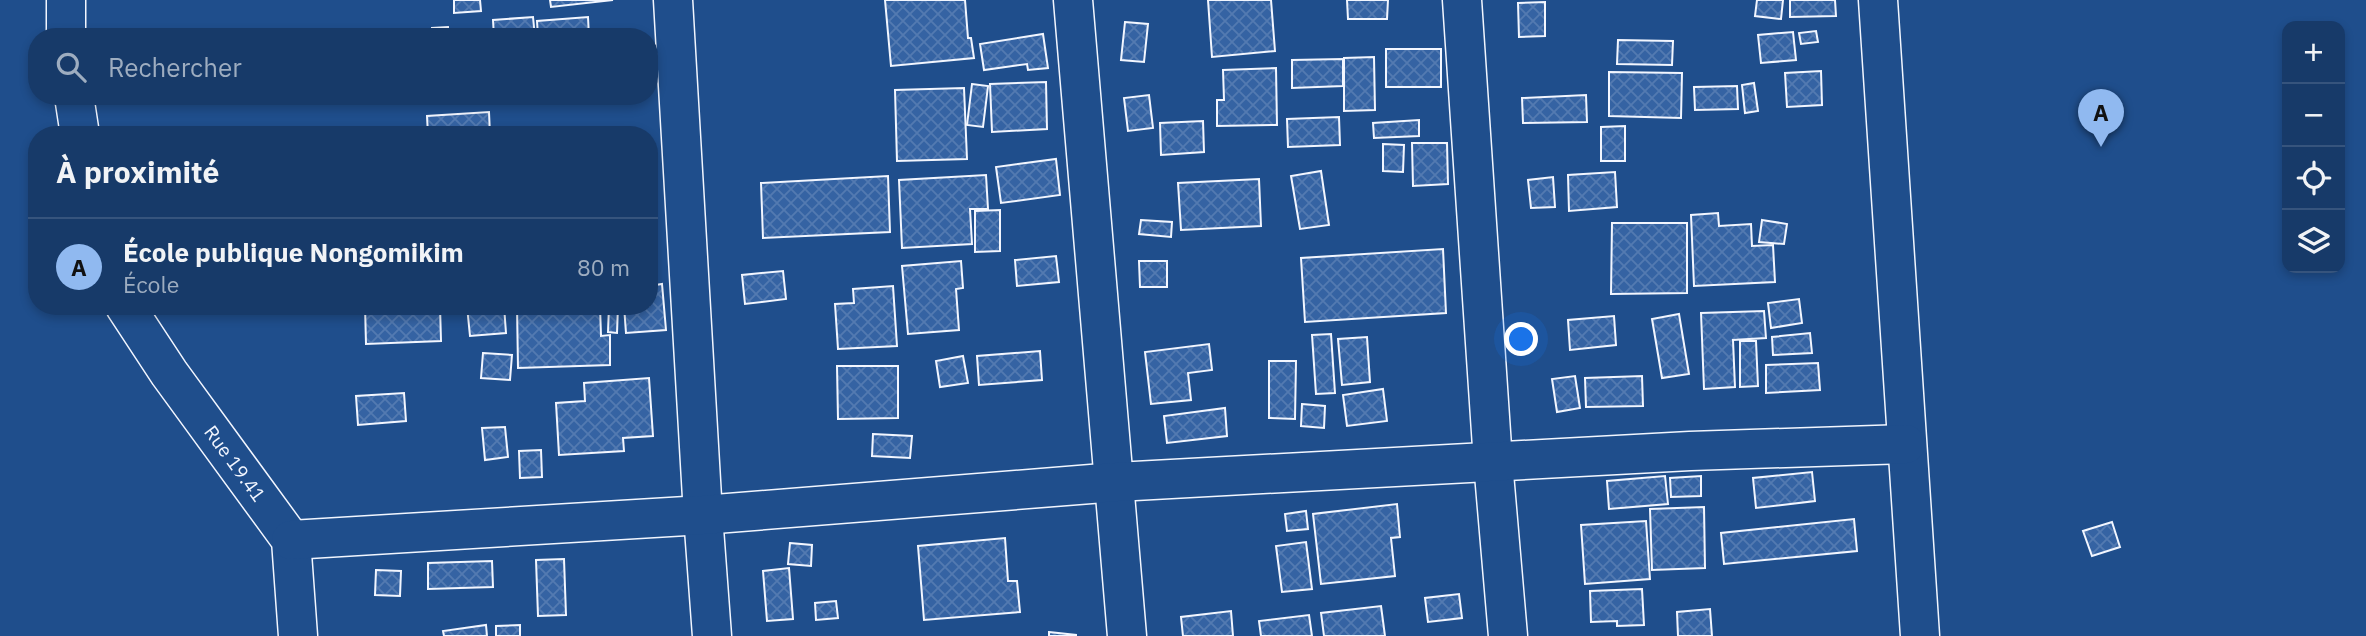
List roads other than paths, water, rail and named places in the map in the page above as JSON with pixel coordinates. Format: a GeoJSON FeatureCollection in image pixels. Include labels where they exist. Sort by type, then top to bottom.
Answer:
{"type":"FeatureCollection","features":[{"type":"Feature","properties":{"kind":"street"},"geometry":{"type":"LineString","coordinates":[[66,0],[66,28]]}},
{"type":"Feature","properties":{"kind":"street"},"geometry":{"type":"LineString","coordinates":[[673,0],[712,636]]}},
{"type":"Feature","properties":{"kind":"street"},"geometry":{"type":"LineString","coordinates":[[1073,0],[1127,636]]}},
{"type":"Feature","properties":{"kind":"street"},"geometry":{"type":"LineString","coordinates":[[1462,0],[1493,462],[1508,636]]}},
{"type":"Feature","properties":{"kind":"street"},"geometry":{"type":"LineString","coordinates":[[1878,0],[1920,636]]}},
{"type":"Feature","properties":{"kind":"street"},"geometry":{"type":"LineString","coordinates":[[75,105],[79,126]]}},
{"type":"Feature","properties":{"kind":"street","name":"Rue 19.41"},"geometry":{"type":"LineString","coordinates":[[131,315],[169,373],[291,540]]}},
{"type":"Feature","properties":{"kind":"street"},"geometry":{"type":"LineString","coordinates":[[298,636],[291,540],[703,515],[1116,482],[1690,451],[1906,444]]}},
{"type":"Feature","properties":{"kind":"place","name":"École publique Nongomikim"},"geometry":{"type":"Point","coordinates":[2101,147]}}]}
